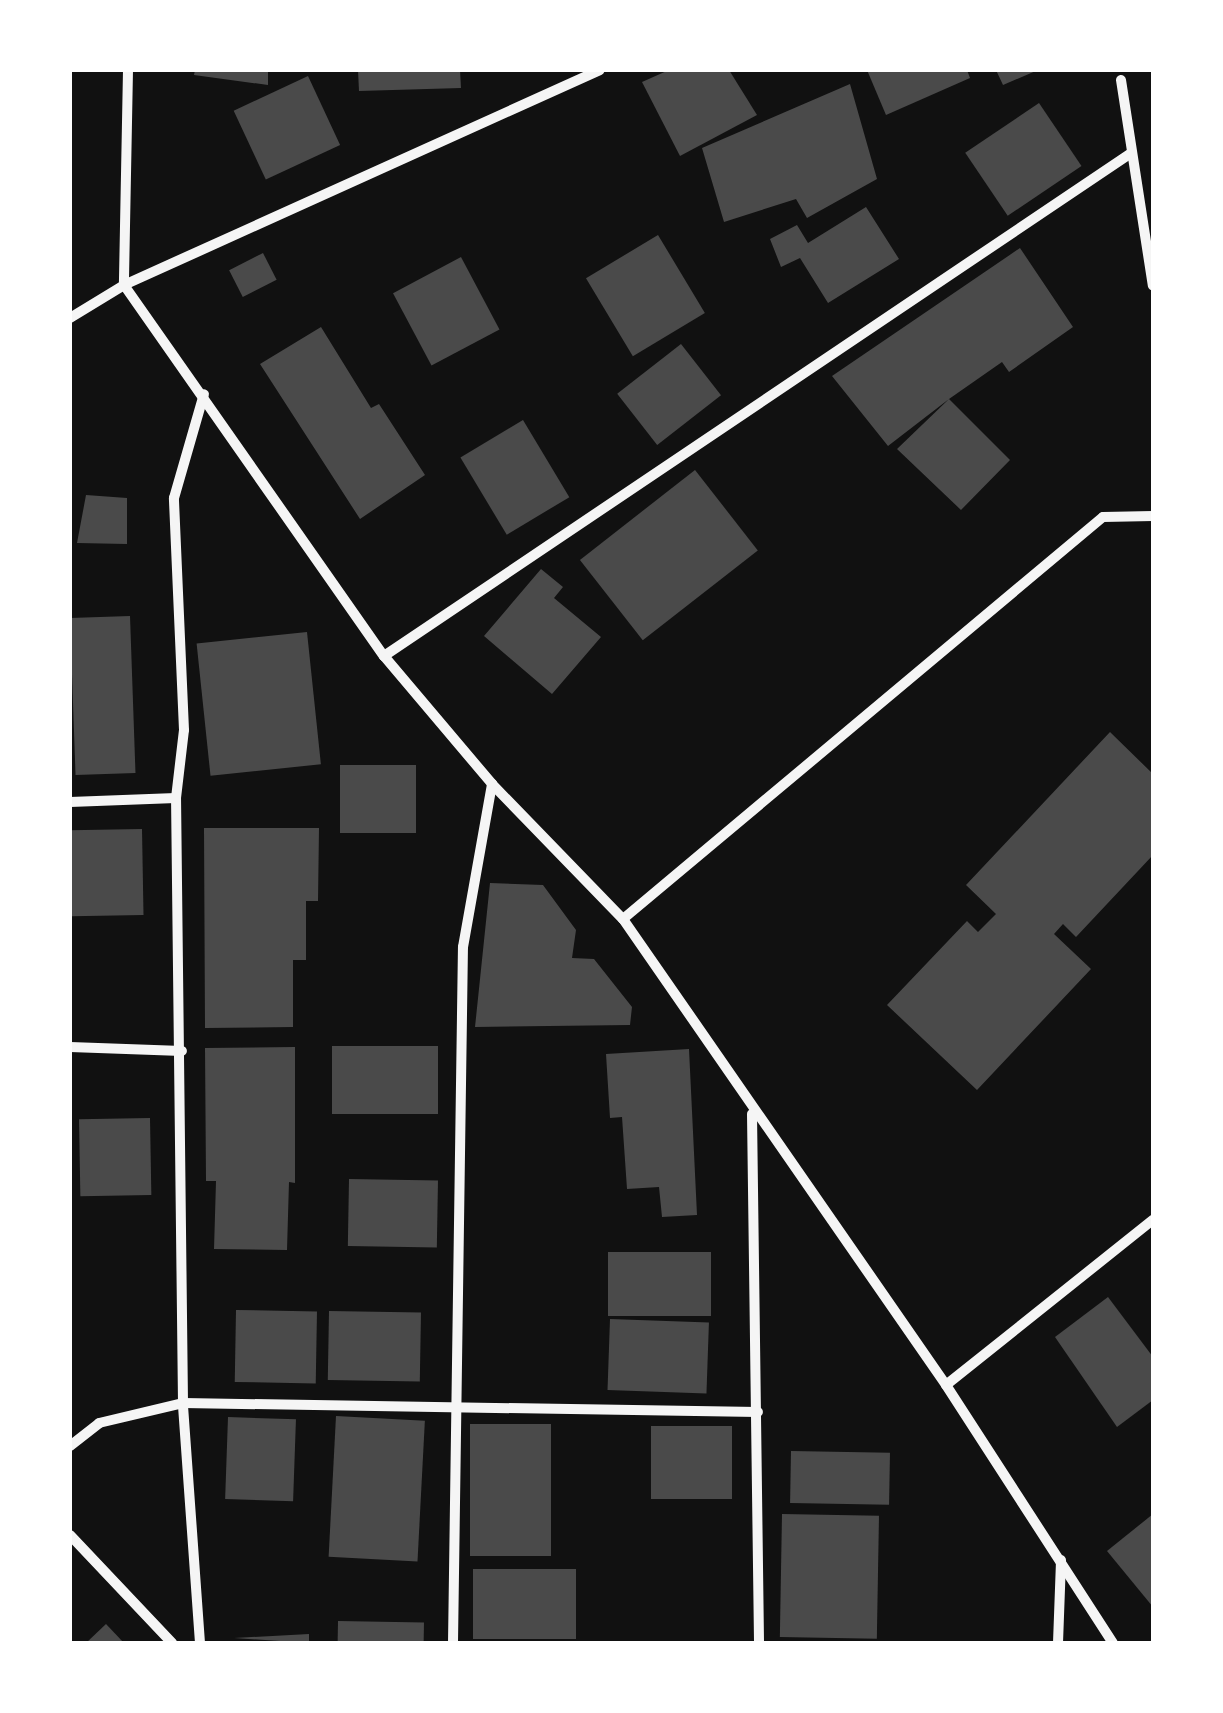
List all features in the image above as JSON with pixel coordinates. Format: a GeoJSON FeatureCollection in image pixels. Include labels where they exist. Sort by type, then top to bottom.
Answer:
{"type":"FeatureCollection","features":[{"type":"Feature","properties":{"kind":"street"},"geometry":{"type":"LineString","coordinates":[[128,70],[124,285],[384,656],[492,784],[624,919],[752,1112],[946,1385],[1113,1643]]}},
{"type":"Feature","properties":{"kind":"street"},"geometry":{"type":"LineString","coordinates":[[70,318],[124,285],[600,70]]}},
{"type":"Feature","properties":{"kind":"street"},"geometry":{"type":"LineString","coordinates":[[1120,80],[1153,286]]}},
{"type":"Feature","properties":{"kind":"street"},"geometry":{"type":"LineString","coordinates":[[384,656],[1132,153]]}},
{"type":"Feature","properties":{"kind":"street"},"geometry":{"type":"LineString","coordinates":[[200,1643],[183,1403],[182,1051],[176,798],[184,730],[174,498],[204,394]]}},
{"type":"Feature","properties":{"kind":"street"},"geometry":{"type":"LineString","coordinates":[[624,919],[1103,517],[1153,516]]}},
{"type":"Feature","properties":{"kind":"street"},"geometry":{"type":"LineString","coordinates":[[453,1643],[460,1403],[463,947],[492,784]]}},
{"type":"Feature","properties":{"kind":"street"},"geometry":{"type":"LineString","coordinates":[[70,802],[176,798]]}},
{"type":"Feature","properties":{"kind":"street"},"geometry":{"type":"LineString","coordinates":[[70,1047],[182,1051]]}},
{"type":"Feature","properties":{"kind":"street"},"geometry":{"type":"LineString","coordinates":[[752,1112],[759,1643]]}},
{"type":"Feature","properties":{"kind":"street"},"geometry":{"type":"LineString","coordinates":[[946,1385],[1153,1220]]}},
{"type":"Feature","properties":{"kind":"street"},"geometry":{"type":"LineString","coordinates":[[70,1446],[99,1422],[183,1403],[460,1403],[758,1412]]}},
{"type":"Feature","properties":{"kind":"street"},"geometry":{"type":"LineString","coordinates":[[70,1535],[172,1643]]}},
{"type":"Feature","properties":{"kind":"street"},"geometry":{"type":"LineString","coordinates":[[1058,1643],[1061,1559]]}},
{"type":"Feature","properties":{"kind":"building"},"geometry":{"type":"Polygon","coordinates":[[[195,70],[268,70],[268,85],[194,75],[195,70]]]}},
{"type":"Feature","properties":{"kind":"building"},"geometry":{"type":"Polygon","coordinates":[[[358,70],[460,70],[461,88],[359,91],[358,70]]]}},
{"type":"Feature","properties":{"kind":"building"},"geometry":{"type":"Polygon","coordinates":[[[669,70],[729,70],[757,115],[680,156],[642,82],[669,70]]]}},
{"type":"Feature","properties":{"kind":"building"},"geometry":{"type":"Polygon","coordinates":[[[867,70],[967,70],[970,78],[886,115],[867,70]]]}},
{"type":"Feature","properties":{"kind":"building"},"geometry":{"type":"Polygon","coordinates":[[[996,70],[1038,70],[1003,85],[996,70]]]}},
{"type":"Feature","properties":{"kind":"building"},"geometry":{"type":"Polygon","coordinates":[[[308,76],[340,145],[266,180],[234,111],[308,76]]]}},
{"type":"Feature","properties":{"kind":"building"},"geometry":{"type":"Polygon","coordinates":[[[850,84],[877,179],[807,218],[796,199],[724,222],[702,148],[850,84]]]}},
{"type":"Feature","properties":{"kind":"building"},"geometry":{"type":"Polygon","coordinates":[[[1039,103],[1081,166],[1008,216],[965,153],[1039,103]]]}},
{"type":"Feature","properties":{"kind":"building"},"geometry":{"type":"Polygon","coordinates":[[[866,207],[899,259],[828,303],[800,258],[781,267],[770,239],[797,225],[808,243],[866,207]]]}},
{"type":"Feature","properties":{"kind":"building"},"geometry":{"type":"Polygon","coordinates":[[[658,235],[705,313],[633,356],[586,278],[658,235]]]}},
{"type":"Feature","properties":{"kind":"building"},"geometry":{"type":"Polygon","coordinates":[[[1020,248],[1073,327],[1009,372],[1002,362],[888,446],[832,376],[1020,248]]]}},
{"type":"Feature","properties":{"kind":"building"},"geometry":{"type":"Polygon","coordinates":[[[263,253],[277,280],[243,297],[229,270],[263,253]]]}},
{"type":"Feature","properties":{"kind":"building"},"geometry":{"type":"Polygon","coordinates":[[[461,257],[499,329],[432,366],[393,293],[461,257]]]}},
{"type":"Feature","properties":{"kind":"building"},"geometry":{"type":"Polygon","coordinates":[[[321,327],[371,408],[379,404],[425,475],[360,519],[260,364],[321,327]]]}},
{"type":"Feature","properties":{"kind":"building"},"geometry":{"type":"Polygon","coordinates":[[[681,344],[721,395],[657,445],[617,394],[681,344]]]}},
{"type":"Feature","properties":{"kind":"building"},"geometry":{"type":"Polygon","coordinates":[[[949,399],[1010,460],[961,510],[897,449],[949,399]]]}},
{"type":"Feature","properties":{"kind":"building"},"geometry":{"type":"Polygon","coordinates":[[[523,420],[569,497],[507,535],[460,458],[523,420]]]}},
{"type":"Feature","properties":{"kind":"building"},"geometry":{"type":"Polygon","coordinates":[[[695,470],[758,550],[643,640],[580,560],[695,470]]]}},
{"type":"Feature","properties":{"kind":"building"},"geometry":{"type":"Polygon","coordinates":[[[86,495],[127,498],[127,544],[77,543],[86,495]]]}},
{"type":"Feature","properties":{"kind":"building"},"geometry":{"type":"Polygon","coordinates":[[[541,569],[563,587],[554,598],[601,637],[552,694],[484,636],[541,569]]]}},
{"type":"Feature","properties":{"kind":"building"},"geometry":{"type":"Polygon","coordinates":[[[130,616],[135,773],[76,775],[70,618],[130,616]]]}},
{"type":"Feature","properties":{"kind":"building"},"geometry":{"type":"Polygon","coordinates":[[[307,632],[321,764],[211,776],[197,644],[307,632]]]}},
{"type":"Feature","properties":{"kind":"building"},"geometry":{"type":"Polygon","coordinates":[[[1110,732],[1153,774],[1153,855],[1076,937],[1063,924],[1054,934],[1091,969],[977,1090],[887,1005],[967,921],[978,932],[996,914],[966,885],[1110,732]]]}},
{"type":"Feature","properties":{"kind":"building"},"geometry":{"type":"Polygon","coordinates":[[[340,765],[416,765],[416,833],[340,833],[340,765]]]}},
{"type":"Feature","properties":{"kind":"building"},"geometry":{"type":"Polygon","coordinates":[[[204,828],[319,828],[318,901],[306,901],[306,960],[293,960],[293,1027],[205,1028],[204,828]]]}},
{"type":"Feature","properties":{"kind":"building"},"geometry":{"type":"Polygon","coordinates":[[[142,829],[144,915],[72,916],[70,830],[142,829]]]}},
{"type":"Feature","properties":{"kind":"building"},"geometry":{"type":"Polygon","coordinates":[[[490,883],[543,885],[576,930],[572,958],[594,959],[632,1007],[630,1025],[475,1027],[490,883]]]}},
{"type":"Feature","properties":{"kind":"building"},"geometry":{"type":"Polygon","coordinates":[[[332,1046],[438,1046],[438,1114],[332,1114],[332,1046]]]}},
{"type":"Feature","properties":{"kind":"building"},"geometry":{"type":"Polygon","coordinates":[[[295,1047],[295,1183],[289,1182],[287,1250],[214,1249],[216,1181],[206,1181],[205,1048],[295,1047]]]}},
{"type":"Feature","properties":{"kind":"building"},"geometry":{"type":"Polygon","coordinates":[[[689,1049],[697,1215],[662,1217],[659,1187],[627,1189],[622,1117],[610,1118],[606,1054],[689,1049]]]}},
{"type":"Feature","properties":{"kind":"building"},"geometry":{"type":"Polygon","coordinates":[[[150,1118],[151,1195],[80,1196],[79,1119],[150,1118]]]}},
{"type":"Feature","properties":{"kind":"building"},"geometry":{"type":"Polygon","coordinates":[[[349,1179],[438,1181],[437,1248],[348,1246],[349,1179]]]}},
{"type":"Feature","properties":{"kind":"building"},"geometry":{"type":"Polygon","coordinates":[[[608,1252],[711,1252],[711,1316],[608,1316],[608,1252]]]}},
{"type":"Feature","properties":{"kind":"building"},"geometry":{"type":"Polygon","coordinates":[[[1108,1297],[1153,1357],[1153,1400],[1117,1427],[1055,1337],[1108,1297]]]}},
{"type":"Feature","properties":{"kind":"building"},"geometry":{"type":"Polygon","coordinates":[[[236,1310],[317,1311],[316,1383],[235,1382],[236,1310]]]}},
{"type":"Feature","properties":{"kind":"building"},"geometry":{"type":"Polygon","coordinates":[[[329,1311],[421,1313],[420,1382],[328,1380],[329,1311]]]}},
{"type":"Feature","properties":{"kind":"building"},"geometry":{"type":"Polygon","coordinates":[[[610,1319],[709,1322],[706,1393],[608,1390],[610,1319]]]}},
{"type":"Feature","properties":{"kind":"building"},"geometry":{"type":"Polygon","coordinates":[[[336,1416],[425,1421],[417,1561],[329,1557],[336,1416]]]}},
{"type":"Feature","properties":{"kind":"building"},"geometry":{"type":"Polygon","coordinates":[[[228,1417],[296,1419],[293,1501],[225,1499],[228,1417]]]}},
{"type":"Feature","properties":{"kind":"building"},"geometry":{"type":"Polygon","coordinates":[[[470,1424],[551,1424],[551,1556],[470,1556],[470,1424]]]}},
{"type":"Feature","properties":{"kind":"building"},"geometry":{"type":"Polygon","coordinates":[[[651,1426],[732,1426],[732,1499],[651,1499],[651,1426]]]}},
{"type":"Feature","properties":{"kind":"building"},"geometry":{"type":"Polygon","coordinates":[[[791,1451],[890,1453],[889,1505],[790,1503],[791,1451]]]}},
{"type":"Feature","properties":{"kind":"building"},"geometry":{"type":"Polygon","coordinates":[[[782,1514],[879,1516],[877,1639],[780,1637],[782,1514]]]}},
{"type":"Feature","properties":{"kind":"building"},"geometry":{"type":"Polygon","coordinates":[[[1153,1514],[1153,1607],[1107,1551],[1153,1514]]]}},
{"type":"Feature","properties":{"kind":"building"},"geometry":{"type":"Polygon","coordinates":[[[473,1569],[576,1569],[576,1639],[473,1639],[473,1569]]]}},
{"type":"Feature","properties":{"kind":"building"},"geometry":{"type":"Polygon","coordinates":[[[338,1621],[424,1623],[424,1643],[338,1643],[338,1621]]]}},
{"type":"Feature","properties":{"kind":"building"},"geometry":{"type":"Polygon","coordinates":[[[106,1624],[124,1643],[86,1643],[106,1624]]]}},
{"type":"Feature","properties":{"kind":"building"},"geometry":{"type":"Polygon","coordinates":[[[309,1634],[309,1643],[234,1638],[309,1634]]]}}]}
